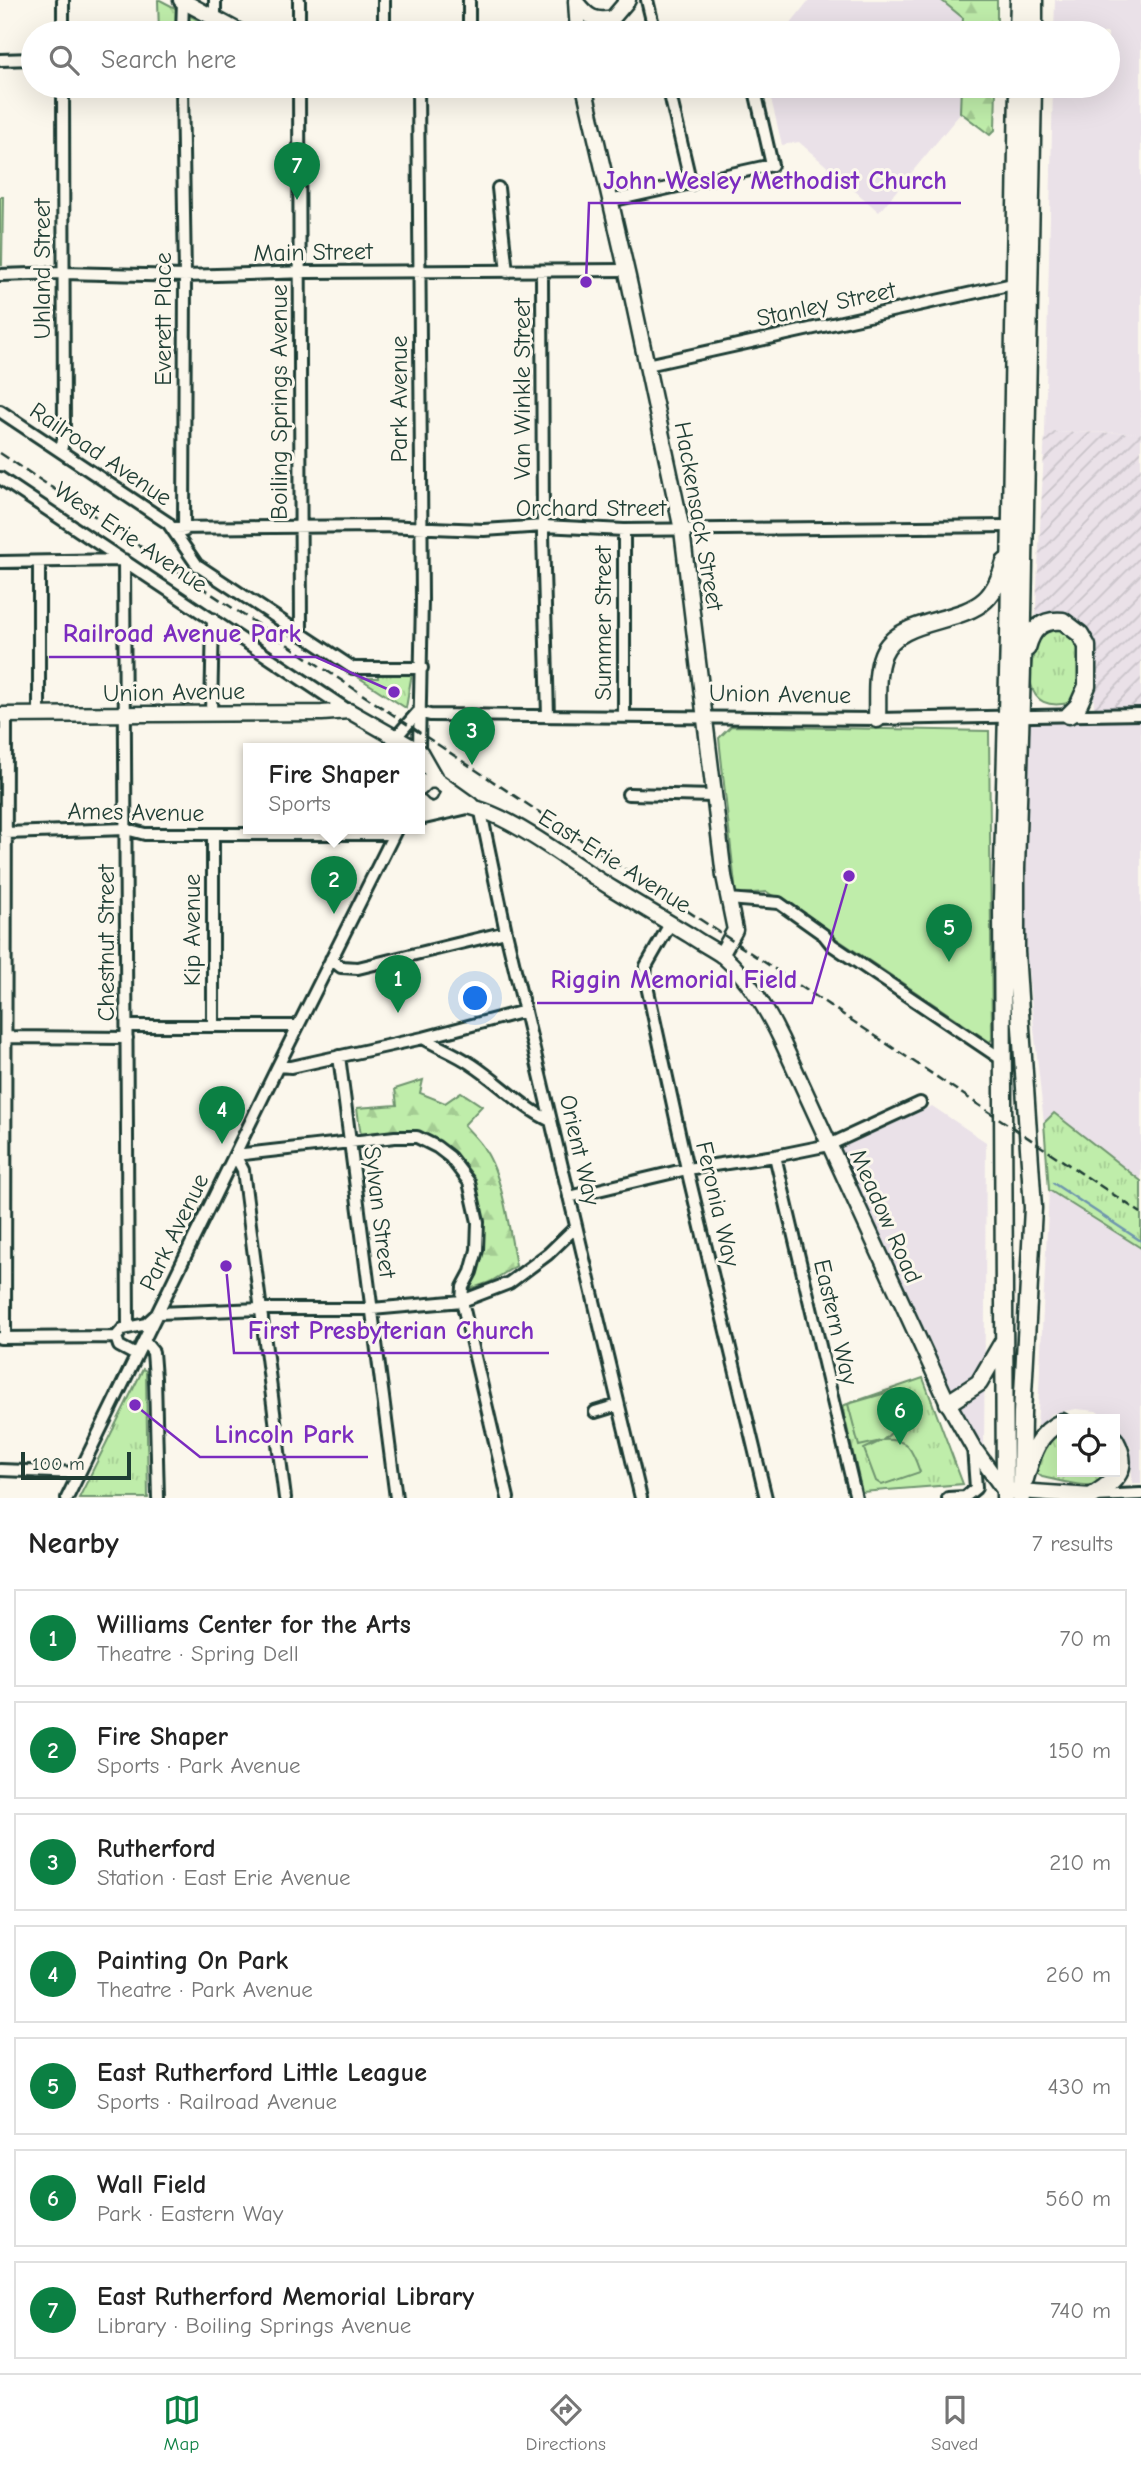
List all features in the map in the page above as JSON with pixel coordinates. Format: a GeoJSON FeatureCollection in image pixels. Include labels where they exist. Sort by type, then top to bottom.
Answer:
{"type":"FeatureCollection","features":[{"type":"Feature","properties":{"kind":"highway"},"geometry":{"type":"LineString","coordinates":[[1017,0],[1018,21]]}},
{"type":"Feature","properties":{"kind":"highway"},"geometry":{"type":"LineString","coordinates":[[1034,0],[1034,21]]}},
{"type":"Feature","properties":{"kind":"highway"},"geometry":{"type":"LineString","coordinates":[[1013,1493],[1033,1225],[1032,1168],[1016,952],[1017,821],[1009,542],[1018,98]]}},
{"type":"Feature","properties":{"kind":"highway"},"geometry":{"type":"LineString","coordinates":[[1022,668],[1033,98]]}},
{"type":"Feature","properties":{"kind":"highway"},"geometry":{"type":"LineString","coordinates":[[877,719],[878,678],[883,653],[896,637],[986,600],[1002,574],[1009,542]]}},
{"type":"Feature","properties":{"kind":"highway"},"geometry":{"type":"LineString","coordinates":[[1013,1493],[1004,1339],[1002,901],[1014,716],[1030,636],[1036,627],[1046,623],[1063,621],[1080,634],[1087,646],[1087,686],[1078,706],[1069,715]]}},
{"type":"Feature","properties":{"kind":"highway"},"geometry":{"type":"LineString","coordinates":[[948,1403],[979,1383],[1004,1339]]}},
{"type":"Feature","properties":{"kind":"highway"},"geometry":{"type":"LineString","coordinates":[[1013,1493],[1040,1439],[1057,1425]]}},
{"type":"Feature","properties":{"kind":"highway"},"geometry":{"type":"LineString","coordinates":[[1120,1452],[1120,1470]]}},
{"type":"Feature","properties":{"kind":"highway"},"geometry":{"type":"LineString","coordinates":[[1092,1496],[1108,1486],[1115,1477]]}},
{"type":"Feature","properties":{"kind":"main road"},"geometry":{"type":"LineString","coordinates":[[611,21],[628,0]]}},
{"type":"Feature","properties":{"kind":"main road"},"geometry":{"type":"LineString","coordinates":[[182,1],[215,20]]}},
{"type":"Feature","properties":{"kind":"main road"},"geometry":{"type":"LineString","coordinates":[[576,1],[598,21],[614,18]]}},
{"type":"Feature","properties":{"kind":"main road"},"geometry":{"type":"LineString","coordinates":[[576,1],[577,21]]}},
{"type":"Feature","properties":{"kind":"main road","name":"Hackensack Street"},"geometry":{"type":"LineString","coordinates":[[587,98],[627,270],[682,530],[728,899],[735,930],[721,955]]}},
{"type":"Feature","properties":{"kind":"main road"},"geometry":{"type":"LineString","coordinates":[[349,710],[398,742]]}},
{"type":"Feature","properties":{"kind":"main road","name":"Union Avenue"},"geometry":{"type":"LineString","coordinates":[[3,715],[322,713],[349,710]]}},
{"type":"Feature","properties":{"kind":"main road"},"geometry":{"type":"LineString","coordinates":[[425,760],[447,797],[444,804],[435,810],[425,811]]}},
{"type":"Feature","properties":{"kind":"main road"},"geometry":{"type":"LineString","coordinates":[[425,781],[441,784]]}},
{"type":"Feature","properties":{"kind":"main road","name":"East Erie Avenue"},"geometry":{"type":"LineString","coordinates":[[441,784],[475,810]]}},
{"type":"Feature","properties":{"kind":"main road","name":"East Erie Avenue"},"geometry":{"type":"LineString","coordinates":[[444,804],[456,804],[475,810],[522,829],[608,886],[721,955]]}},
{"type":"Feature","properties":{"kind":"main road","name":"Meadow Road"},"geometry":{"type":"LineString","coordinates":[[721,955],[748,982],[767,1010],[948,1403],[973,1447],[1013,1493]]}},
{"type":"Feature","properties":{"kind":"main road"},"geometry":{"type":"LineString","coordinates":[[1013,1493],[1092,1496]]}},
{"type":"Feature","properties":{"kind":"street"},"geometry":{"type":"LineString","coordinates":[[63,0],[63,21]]}},
{"type":"Feature","properties":{"kind":"street"},"geometry":{"type":"LineString","coordinates":[[215,0],[215,20]]}},
{"type":"Feature","properties":{"kind":"street"},"geometry":{"type":"LineString","coordinates":[[299,0],[299,21]]}},
{"type":"Feature","properties":{"kind":"street"},"geometry":{"type":"LineString","coordinates":[[384,0],[384,21]]}},
{"type":"Feature","properties":{"kind":"street"},"geometry":{"type":"LineString","coordinates":[[469,0],[469,21]]}},
{"type":"Feature","properties":{"kind":"street"},"geometry":{"type":"LineString","coordinates":[[647,0],[652,21]]}},
{"type":"Feature","properties":{"kind":"street"},"geometry":{"type":"LineString","coordinates":[[182,1],[182,21]]}},
{"type":"Feature","properties":{"kind":"street"},"geometry":{"type":"LineString","coordinates":[[0,60],[21,59]]}},
{"type":"Feature","properties":{"kind":"street","name":"Uhland Street"},"geometry":{"type":"LineString","coordinates":[[61,451],[64,435],[63,98]]}},
{"type":"Feature","properties":{"kind":"street","name":"Everett Place"},"geometry":{"type":"LineString","coordinates":[[182,98],[185,276],[177,527],[186,552],[197,565],[301,634]]}},
{"type":"Feature","properties":{"kind":"street","name":"Boiling Springs Avenue"},"geometry":{"type":"LineString","coordinates":[[299,98],[301,634]]}},
{"type":"Feature","properties":{"kind":"street","name":"Park Avenue"},"geometry":{"type":"LineString","coordinates":[[418,98],[422,668],[418,743]]}},
{"type":"Feature","properties":{"kind":"street"},"geometry":{"type":"LineString","coordinates":[[671,98],[691,184]]}},
{"type":"Feature","properties":{"kind":"street"},"geometry":{"type":"LineString","coordinates":[[610,201],[772,165],[757,98]]}},
{"type":"Feature","properties":{"kind":"street"},"geometry":{"type":"LineString","coordinates":[[498,188],[508,272]]}},
{"type":"Feature","properties":{"kind":"street","name":"Main Street"},"geometry":{"type":"LineString","coordinates":[[0,275],[63,272],[185,276],[300,272],[627,270]]}},
{"type":"Feature","properties":{"kind":"street","name":"Van Winkle Street"},"geometry":{"type":"LineString","coordinates":[[542,272],[543,526],[548,716]]}},
{"type":"Feature","properties":{"kind":"street","name":"Stanley Street"},"geometry":{"type":"LineString","coordinates":[[647,365],[1013,284]]}},
{"type":"Feature","properties":{"kind":"street","name":"Railroad Avenue"},"geometry":{"type":"LineString","coordinates":[[0,411],[177,527]]}},
{"type":"Feature","properties":{"kind":"street","name":"West Erie Avenue"},"geometry":{"type":"LineString","coordinates":[[0,478],[349,710]]}},
{"type":"Feature","properties":{"kind":"street","name":"Orchard Street"},"geometry":{"type":"LineString","coordinates":[[177,527],[421,527],[484,530],[543,526],[682,530],[1010,526]]}},
{"type":"Feature","properties":{"kind":"street","name":"Summer Street"},"geometry":{"type":"LineString","coordinates":[[624,530],[624,716]]}},
{"type":"Feature","properties":{"kind":"street"},"geometry":{"type":"LineString","coordinates":[[0,562],[124,559]]}},
{"type":"Feature","properties":{"kind":"street","name":"Chestnut Street"},"geometry":{"type":"LineString","coordinates":[[124,559],[128,1326]]}},
{"type":"Feature","properties":{"kind":"street"},"geometry":{"type":"LineString","coordinates":[[39,562],[39,716]]}},
{"type":"Feature","properties":{"kind":"street"},"geometry":{"type":"LineString","coordinates":[[211,713],[213,619]]}},
{"type":"Feature","properties":{"kind":"street"},"geometry":{"type":"LineString","coordinates":[[301,634],[353,667],[422,668]]}},
{"type":"Feature","properties":{"kind":"street"},"geometry":{"type":"LineString","coordinates":[[398,742],[418,712]]}},
{"type":"Feature","properties":{"kind":"street","name":"Union Avenue"},"geometry":{"type":"LineString","coordinates":[[418,712],[430,715],[877,719],[1141,714]]}},
{"type":"Feature","properties":{"kind":"street"},"geometry":{"type":"LineString","coordinates":[[3,715],[3,1338],[116,1337],[128,1326],[146,1324],[158,1313],[261,1308],[372,1309],[462,1301],[509,1283],[548,1254],[576,1227]]}},
{"type":"Feature","properties":{"kind":"street"},"geometry":{"type":"LineString","coordinates":[[628,794],[715,796]]}},
{"type":"Feature","properties":{"kind":"street"},"geometry":{"type":"LineString","coordinates":[[425,811],[475,810]]}},
{"type":"Feature","properties":{"kind":"street","name":"Orient Way"},"geometry":{"type":"LineString","coordinates":[[475,810],[640,1498]]}},
{"type":"Feature","properties":{"kind":"street","name":"Ames Avenue"},"geometry":{"type":"LineString","coordinates":[[5,833],[126,830],[145,834],[243,833]]}},
{"type":"Feature","properties":{"kind":"street","name":"Kip Avenue"},"geometry":{"type":"LineString","coordinates":[[213,834],[213,1026]]}},
{"type":"Feature","properties":{"kind":"street","name":"Park Avenue"},"geometry":{"type":"LineString","coordinates":[[67,1498],[394,834]]}},
{"type":"Feature","properties":{"kind":"street"},"geometry":{"type":"LineString","coordinates":[[728,899],[779,903],[824,934],[832,945],[1003,1060]]}},
{"type":"Feature","properties":{"kind":"street","name":"Feronia Way"},"geometry":{"type":"LineString","coordinates":[[670,924],[646,966],[645,977],[687,1169],[765,1498]]}},
{"type":"Feature","properties":{"kind":"street"},"geometry":{"type":"LineString","coordinates":[[331,959],[341,967],[358,968],[506,932]]}},
{"type":"Feature","properties":{"kind":"street"},"geometry":{"type":"LineString","coordinates":[[278,1066],[290,1067],[423,1038],[525,1011]]}},
{"type":"Feature","properties":{"kind":"street"},"geometry":{"type":"LineString","coordinates":[[127,1026],[298,1026]]}},
{"type":"Feature","properties":{"kind":"street"},"geometry":{"type":"LineString","coordinates":[[4,1032],[127,1038]]}},
{"type":"Feature","properties":{"kind":"street"},"geometry":{"type":"LineString","coordinates":[[423,1038],[468,1061],[530,1111],[551,1121]]}},
{"type":"Feature","properties":{"kind":"street","name":"Sylvan Street"},"geometry":{"type":"LineString","coordinates":[[339,1056],[396,1498]]}},
{"type":"Feature","properties":{"kind":"street"},"geometry":{"type":"LineString","coordinates":[[569,1197],[687,1169],[775,1157],[829,1145],[920,1103]]}},
{"type":"Feature","properties":{"kind":"street"},"geometry":{"type":"LineString","coordinates":[[285,1498],[243,1170],[235,1156],[350,1141],[417,1137],[450,1157],[469,1182],[478,1222],[477,1250],[471,1272],[463,1287],[462,1301],[508,1498]]}},
{"type":"Feature","properties":{"kind":"street","name":"Eastern Way"},"geometry":{"type":"LineString","coordinates":[[775,1157],[856,1498]]}},
{"type":"Feature","properties":{"kind":"street"},"geometry":{"type":"LineString","coordinates":[[116,1337],[119,1346],[136,1355]]}},
{"type":"Feature","properties":{"kind":"street"},"geometry":{"type":"LineString","coordinates":[[144,1341],[153,1353],[158,1498]]}},
{"type":"Feature","properties":{"kind":"street"},"geometry":{"type":"LineString","coordinates":[[595,1412],[618,1405]]}},
{"type":"Feature","properties":{"kind":"street"},"geometry":{"type":"LineString","coordinates":[[948,1498],[965,1497],[976,1488],[973,1447]]}},
{"type":"Feature","properties":{"kind":"street"},"geometry":{"type":"LineString","coordinates":[[0,1470],[79,1473]]}},
{"type":"Feature","properties":{"kind":"street"},"geometry":{"type":"LineString","coordinates":[[1092,1496],[1141,1494]]}},
{"type":"Feature","properties":{"kind":"shaded area"},"geometry":{"type":"Polygon","coordinates":[[[809,0],[941,0],[963,21],[792,21],[809,0]]]}},
{"type":"Feature","properties":{"kind":"shaded area"},"geometry":{"type":"Polygon","coordinates":[[[1055,0],[1141,0],[1141,433],[1045,432],[1053,98],[1120,98],[1120,21],[1054,21],[1055,0]]]}},
{"type":"Feature","properties":{"kind":"shaded area"},"geometry":{"type":"Polygon","coordinates":[[[771,98],[962,98],[959,115],[879,212],[799,142],[782,145],[771,98]]]}},
{"type":"Feature","properties":{"kind":"shaded area"},"geometry":{"type":"Polygon","coordinates":[[[1045,432],[1141,433],[1141,713],[1094,712],[1092,647],[1035,625],[1045,432]]]}},
{"type":"Feature","properties":{"kind":"shaded area"},"geometry":{"type":"Polygon","coordinates":[[[1141,714],[1141,1181],[1055,1113],[1044,1123],[1026,952],[1021,716],[1141,714]]]}},
{"type":"Feature","properties":{"kind":"shaded area"},"geometry":{"type":"Polygon","coordinates":[[[932,1106],[986,1142],[984,1458],[970,1438],[839,1149],[932,1106]]]}},
{"type":"Feature","properties":{"kind":"shaded area"},"geometry":{"type":"Polygon","coordinates":[[[1049,1190],[1141,1248],[1141,1483],[1132,1483],[1131,1447],[1120,1431],[1120,1414],[1100,1414],[1076,1409],[1051,1414],[1037,1429],[1049,1190]]]}},
{"type":"Feature","properties":{"kind":"green space"},"geometry":{"type":"Polygon","coordinates":[[[158,0],[200,21],[159,21],[158,0]]]}},
{"type":"Feature","properties":{"kind":"green space"},"geometry":{"type":"Polygon","coordinates":[[[941,0],[997,0],[997,21],[963,21],[963,18],[941,0]]]}},
{"type":"Feature","properties":{"kind":"green space"},"geometry":{"type":"Polygon","coordinates":[[[961,98],[996,98],[995,130],[990,135],[960,112],[961,98]]]}},
{"type":"Feature","properties":{"kind":"green space"},"geometry":{"type":"Polygon","coordinates":[[[0,197],[3,197],[2,265],[0,265],[0,197]]]}},
{"type":"Feature","properties":{"kind":"green space"},"geometry":{"type":"Polygon","coordinates":[[[1054,627],[1062,628],[1080,642],[1082,687],[1073,702],[1044,702],[1036,695],[1032,686],[1032,660],[1036,646],[1041,633],[1054,627]]]}},
{"type":"Feature","properties":{"kind":"green space"},"geometry":{"type":"Polygon","coordinates":[[[358,671],[363,678],[378,678],[378,673],[412,673],[406,708],[350,672],[358,671]]]}},
{"type":"Feature","properties":{"kind":"green space"},"geometry":{"type":"Polygon","coordinates":[[[731,726],[989,731],[990,1042],[767,892],[736,894],[719,738],[731,726]]]}},
{"type":"Feature","properties":{"kind":"green space"},"geometry":{"type":"Polygon","coordinates":[[[423,1080],[420,1093],[445,1103],[461,1092],[482,1106],[464,1125],[481,1143],[491,1161],[505,1206],[516,1266],[490,1282],[470,1289],[482,1249],[477,1200],[445,1147],[417,1132],[361,1136],[357,1108],[397,1105],[395,1089],[423,1080]]]}},
{"type":"Feature","properties":{"kind":"green space"},"geometry":{"type":"Polygon","coordinates":[[[1054,1113],[1141,1181],[1141,1248],[1049,1190],[1044,1123],[1054,1113]]]}},
{"type":"Feature","properties":{"kind":"green space"},"geometry":{"type":"Polygon","coordinates":[[[143,1369],[146,1371],[148,1498],[79,1498],[143,1369]]]}},
{"type":"Feature","properties":{"kind":"green space"},"geometry":{"type":"Polygon","coordinates":[[[923,1378],[963,1484],[862,1492],[842,1406],[923,1378]]]}},
{"type":"Feature","properties":{"kind":"green space"},"geometry":{"type":"Polygon","coordinates":[[[893,1391],[898,1411],[897,1428],[883,1440],[904,1443],[920,1472],[882,1485],[876,1481],[864,1449],[881,1441],[859,1446],[848,1404],[893,1391]]]}},
{"type":"Feature","properties":{"kind":"green space"},"geometry":{"type":"Polygon","coordinates":[[[1057,1430],[1057,1477],[1110,1477],[1094,1485],[1084,1485],[1042,1477],[1036,1471],[1035,1457],[1049,1436],[1057,1430]]]}},
{"type":"Feature","properties":{"kind":"waterway"},"geometry":{"type":"LineString","coordinates":[[1053,1183],[1141,1241]]}},
{"type":"Feature","properties":{"kind":"railway"},"geometry":{"type":"LineString","coordinates":[[0,453],[1141,1213]]}},
{"type":"Feature","properties":{"kind":"place","name":"East Rutherford Memorial Library"},"geometry":{"type":"Point","coordinates":[297,200]}},
{"type":"Feature","properties":{"kind":"place","name":"John Wesley Methodist Church"},"geometry":{"type":"Point","coordinates":[586,282]}},
{"type":"Feature","properties":{"kind":"place","name":"Railroad Avenue Park"},"geometry":{"type":"Point","coordinates":[394,692]}},
{"type":"Feature","properties":{"kind":"place","name":"Rutherford"},"geometry":{"type":"Point","coordinates":[472,765]}},
{"type":"Feature","properties":{"kind":"place","name":"Riggin Memorial Field"},"geometry":{"type":"Point","coordinates":[849,876]}},
{"type":"Feature","properties":{"kind":"place","name":"Fire Shaper"},"geometry":{"type":"Point","coordinates":[334,914]}},
{"type":"Feature","properties":{"kind":"place","name":"East Rutherford Little League"},"geometry":{"type":"Point","coordinates":[949,962]}},
{"type":"Feature","properties":{"kind":"place","name":"Williams Center for the Arts"},"geometry":{"type":"Point","coordinates":[398,1013]}},
{"type":"Feature","properties":{"kind":"place","name":"Painting On Park"},"geometry":{"type":"Point","coordinates":[222,1144]}},
{"type":"Feature","properties":{"kind":"place","name":"First Presbyterian Church"},"geometry":{"type":"Point","coordinates":[226,1266]}},
{"type":"Feature","properties":{"kind":"place","name":"Lincoln Park"},"geometry":{"type":"Point","coordinates":[135,1405]}},
{"type":"Feature","properties":{"kind":"place","name":"Wall Field"},"geometry":{"type":"Point","coordinates":[900,1445]}}]}
